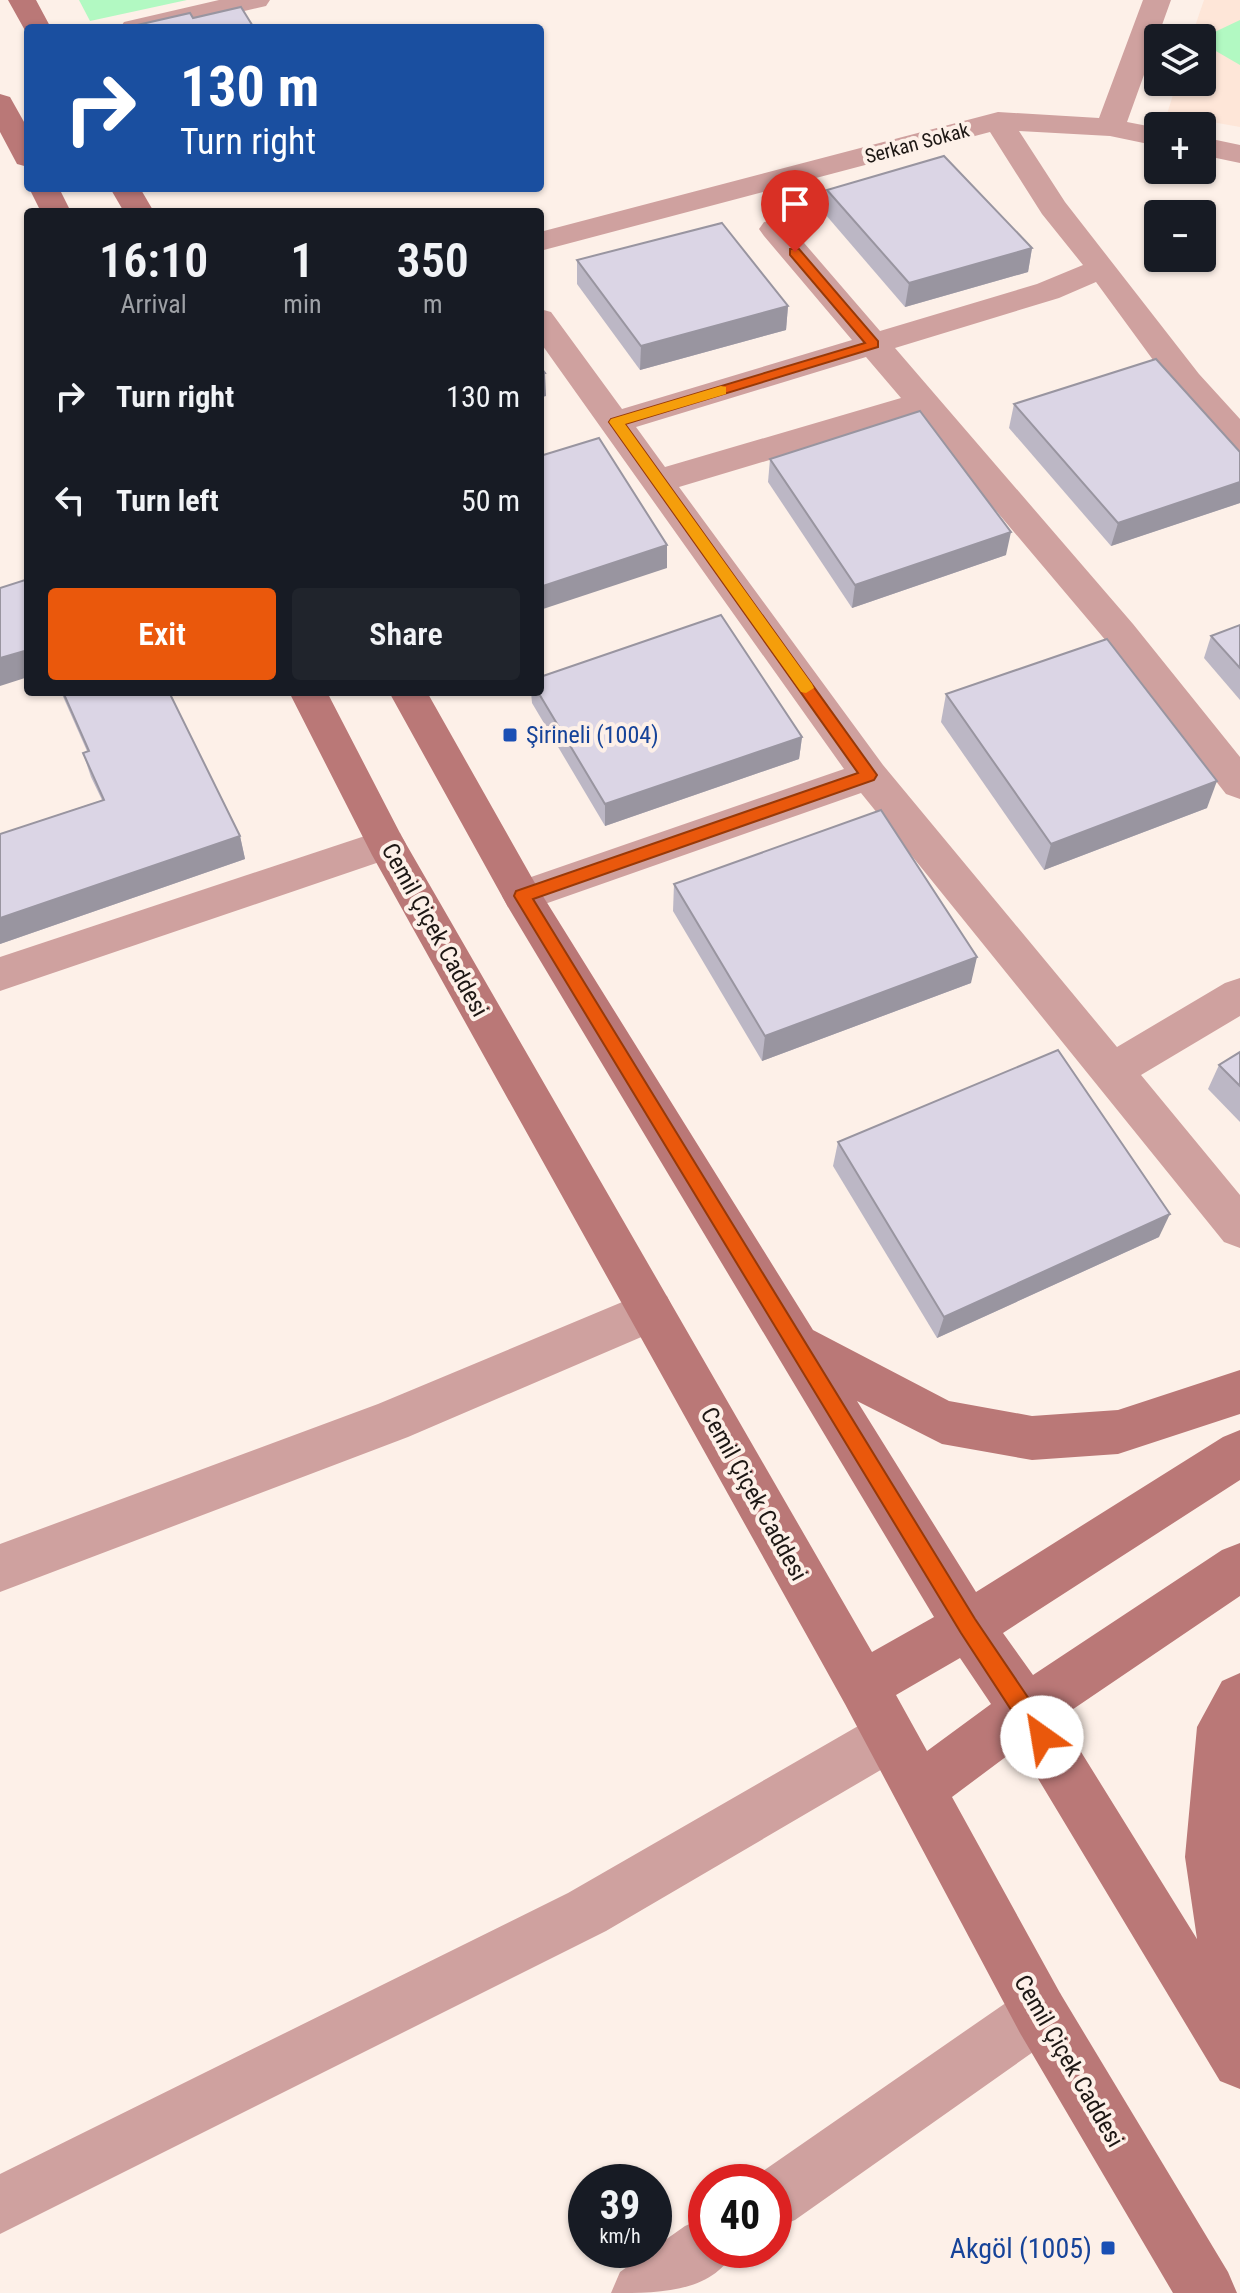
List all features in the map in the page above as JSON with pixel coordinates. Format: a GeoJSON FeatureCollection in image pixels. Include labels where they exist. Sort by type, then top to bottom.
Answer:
{"type":"FeatureCollection","features":[{"type":"Feature","properties":{"kind":"street"},"geometry":{"type":"LineString","coordinates":[[22,0],[35,24]]}},
{"type":"Feature","properties":{"kind":"street"},"geometry":{"type":"LineString","coordinates":[[151,24],[256,0]]}},
{"type":"Feature","properties":{"kind":"street"},"geometry":{"type":"LineString","coordinates":[[1110,127],[1157,0]]}},
{"type":"Feature","properties":{"kind":"street"},"geometry":{"type":"LineString","coordinates":[[0,103],[24,150]]}},
{"type":"Feature","properties":{"kind":"street"},"geometry":{"type":"LineString","coordinates":[[998,121],[1053,207],[1187,382],[1240,440]]}},
{"type":"Feature","properties":{"kind":"street","name":"Serkan Sokak"},"geometry":{"type":"LineString","coordinates":[[544,241],[998,121],[1110,127],[1144,134]]}},
{"type":"Feature","properties":{"kind":"street"},"geometry":{"type":"LineString","coordinates":[[1216,149],[1240,154]]}},
{"type":"Feature","properties":{"kind":"street"},"geometry":{"type":"LineString","coordinates":[[775,229],[1120,633],[1240,784]]}},
{"type":"Feature","properties":{"kind":"street"},"geometry":{"type":"LineString","coordinates":[[616,422],[1048,291],[1102,268]]}},
{"type":"Feature","properties":{"kind":"street"},"geometry":{"type":"LineString","coordinates":[[544,324],[869,775],[1240,1228]]}},
{"type":"Feature","properties":{"kind":"street"},"geometry":{"type":"LineString","coordinates":[[658,481],[922,403]]}},
{"type":"Feature","properties":{"kind":"street","name":"Cemil Çiçek Caddesi"},"geometry":{"type":"LineString","coordinates":[[310,696],[386,844],[863,1686],[1040,2013],[1207,2293]]}},
{"type":"Feature","properties":{"kind":"street"},"geometry":{"type":"LineString","coordinates":[[410,696],[522,896],[968,1626],[1026,1710],[1240,2061]]}},
{"type":"Feature","properties":{"kind":"street"},"geometry":{"type":"LineString","coordinates":[[522,896],[869,775]]}},
{"type":"Feature","properties":{"kind":"street"},"geometry":{"type":"LineString","coordinates":[[0,974],[386,844]]}},
{"type":"Feature","properties":{"kind":"street"},"geometry":{"type":"LineString","coordinates":[[1110,1072],[1240,995]]}},
{"type":"Feature","properties":{"kind":"street"},"geometry":{"type":"LineString","coordinates":[[0,1568],[391,1421],[651,1311]]}},
{"type":"Feature","properties":{"kind":"street"},"geometry":{"type":"LineString","coordinates":[[795,1344],[942,1422],[1032,1438],[1118,1432],[1240,1392]]}},
{"type":"Feature","properties":{"kind":"street"},"geometry":{"type":"LineString","coordinates":[[863,1686],[968,1626],[1240,1453]]}},
{"type":"Feature","properties":{"kind":"street"},"geometry":{"type":"LineString","coordinates":[[919,1789],[1026,1710],[1240,1567]]}},
{"type":"Feature","properties":{"kind":"street"},"geometry":{"type":"LineString","coordinates":[[1240,1699],[1223,1727],[1212,1857],[1240,2036]]}},
{"type":"Feature","properties":{"kind":"street"},"geometry":{"type":"LineString","coordinates":[[0,2205],[587,1912],[890,1736]]}},
{"type":"Feature","properties":{"kind":"street"},"geometry":{"type":"LineString","coordinates":[[792,2186],[1040,2013]]}},
{"type":"Feature","properties":{"kind":"street"},"geometry":{"type":"LineString","coordinates":[[641,2293],[688,2260]]}},
{"type":"Feature","properties":{"kind":"shaded area"},"geometry":{"type":"Polygon","coordinates":[[[1204,0],[1240,0],[1240,127],[1216,123],[1216,112],[1168,112],[1173,96],[1216,96],[1216,24],[1196,24],[1204,0]]]}},
{"type":"Feature","properties":{"kind":"green space"},"geometry":{"type":"Polygon","coordinates":[[[79,0],[187,0],[90,21],[79,0]]]}},
{"type":"Feature","properties":{"kind":"green space"},"geometry":{"type":"Polygon","coordinates":[[[1240,20],[1240,65],[1216,51],[1216,31],[1240,20]]]}},
{"type":"Feature","properties":{"kind":"building"},"geometry":{"type":"Polygon","coordinates":[[[241,7],[252,24],[142,24],[190,13],[193,18],[241,7]]]}},
{"type":"Feature","properties":{"kind":"building"},"geometry":{"type":"Polygon","coordinates":[[[944,156],[1032,248],[909,283],[827,190],[944,156]]]}},
{"type":"Feature","properties":{"kind":"building"},"geometry":{"type":"Polygon","coordinates":[[[722,223],[788,306],[641,346],[577,260],[722,223]]]}},
{"type":"Feature","properties":{"kind":"building"},"geometry":{"type":"Polygon","coordinates":[[[1156,359],[1240,452],[1240,482],[1118,523],[1014,404],[1156,359]]]}},
{"type":"Feature","properties":{"kind":"building"},"geometry":{"type":"Polygon","coordinates":[[[920,411],[1011,532],[855,585],[770,459],[920,411]]]}},
{"type":"Feature","properties":{"kind":"building"},"geometry":{"type":"Polygon","coordinates":[[[599,438],[667,545],[544,586],[544,455],[599,438]]]}},
{"type":"Feature","properties":{"kind":"building"},"geometry":{"type":"Polygon","coordinates":[[[24,580],[24,651],[0,658],[0,588],[24,580]]]}},
{"type":"Feature","properties":{"kind":"building"},"geometry":{"type":"Polygon","coordinates":[[[721,615],[802,737],[605,804],[540,696],[544,696],[544,676],[721,615]]]}},
{"type":"Feature","properties":{"kind":"building"},"geometry":{"type":"Polygon","coordinates":[[[1240,625],[1240,668],[1211,636],[1240,625]]]}},
{"type":"Feature","properties":{"kind":"building"},"geometry":{"type":"Polygon","coordinates":[[[1107,639],[1217,781],[1051,844],[946,694],[1107,639]]]}},
{"type":"Feature","properties":{"kind":"building"},"geometry":{"type":"Polygon","coordinates":[[[65,696],[171,696],[240,836],[0,918],[0,834],[104,800],[83,753],[89,751],[65,696]]]}},
{"type":"Feature","properties":{"kind":"building"},"geometry":{"type":"Polygon","coordinates":[[[881,810],[977,957],[765,1036],[674,884],[881,810]]]}},
{"type":"Feature","properties":{"kind":"building"},"geometry":{"type":"Polygon","coordinates":[[[1058,1050],[1170,1214],[944,1317],[838,1142],[1058,1050]]]}},
{"type":"Feature","properties":{"kind":"building"},"geometry":{"type":"Polygon","coordinates":[[[1240,1052],[1240,1086],[1219,1065],[1240,1052]]]}},
{"type":"Feature","properties":{"kind":"slow traffic"},"geometry":{"type":"LineString","coordinates":[[721,390],[616,422],[806,688]]}},
{"type":"Feature","properties":{"kind":"place","name":"Şirineli (1004)"},"geometry":{"type":"Point","coordinates":[510,735]}},
{"type":"Feature","properties":{"kind":"place","name":"Akgöl (1005)"},"geometry":{"type":"Point","coordinates":[1108,2248]}},
{"type":"Feature","properties":{"kind":"route"},"geometry":{"type":"LineString","coordinates":[[795,252],[873,344],[616,422],[869,775],[522,896],[968,1626],[1042,1737]]}}]}
